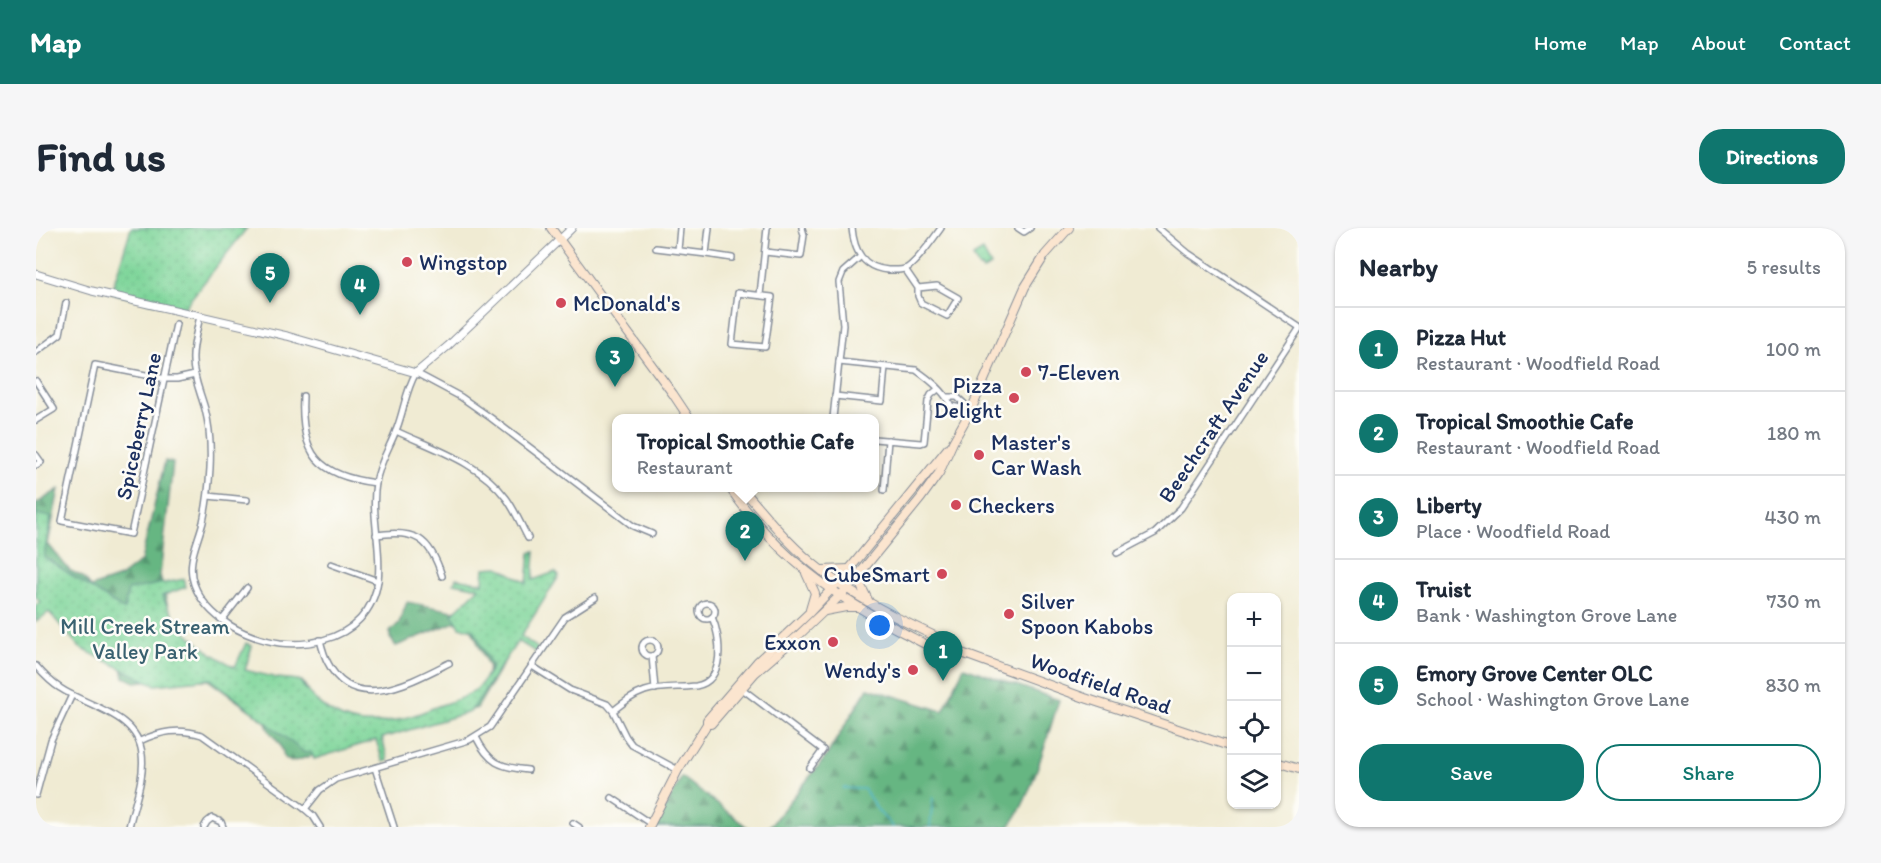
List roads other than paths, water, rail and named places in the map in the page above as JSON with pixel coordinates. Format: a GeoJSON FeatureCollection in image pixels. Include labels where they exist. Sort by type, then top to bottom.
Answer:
{"type":"FeatureCollection","features":[{"type":"Feature","properties":{"kind":"main road"},"geometry":{"type":"LineString","coordinates":[[551,228],[686,414]]}},
{"type":"Feature","properties":{"kind":"main road"},"geometry":{"type":"LineString","coordinates":[[707,724],[711,724],[765,664],[825,611],[846,589],[921,498],[939,473],[953,442],[972,410],[1025,287],[1045,255],[1069,228]]}},
{"type":"Feature","properties":{"kind":"main road"},"geometry":{"type":"LineString","coordinates":[[650,825],[678,770],[707,724],[707,720],[742,677],[838,583],[953,442]]}},
{"type":"Feature","properties":{"kind":"main road","name":"Woodfield Road"},"geometry":{"type":"LineString","coordinates":[[733,492],[763,532],[806,572],[858,607],[935,648],[950,654],[959,652],[1085,698],[1227,745]]}},
{"type":"Feature","properties":{"kind":"main road","name":"Woodfield Road"},"geometry":{"type":"LineString","coordinates":[[745,492],[777,530],[820,570],[846,589],[871,603],[954,645],[959,652]]}},
{"type":"Feature","properties":{"kind":"main road"},"geometry":{"type":"LineString","coordinates":[[864,568],[861,586],[871,603]]}},
{"type":"Feature","properties":{"kind":"main road"},"geometry":{"type":"LineString","coordinates":[[820,570],[850,569]]}},
{"type":"Feature","properties":{"kind":"main road"},"geometry":{"type":"LineString","coordinates":[[806,572],[815,593],[809,613]]}},
{"type":"Feature","properties":{"kind":"main road"},"geometry":{"type":"LineString","coordinates":[[825,611],[841,607],[858,607]]}},
{"type":"Feature","properties":{"kind":"main road"},"geometry":{"type":"LineString","coordinates":[[1281,764],[1299,769]]}},
{"type":"Feature","properties":{"kind":"street"},"geometry":{"type":"LineString","coordinates":[[200,316],[192,352],[195,375],[206,411],[210,466],[208,496],[192,558],[192,574],[201,597],[211,610],[241,632],[264,640],[303,644],[320,640],[343,632],[360,619],[373,600],[380,564],[374,513],[376,483],[382,460],[396,431],[411,381],[416,373],[448,346],[572,228]]}},
{"type":"Feature","properties":{"kind":"street"},"geometry":{"type":"LineString","coordinates":[[678,250],[680,228]]}},
{"type":"Feature","properties":{"kind":"street"},"geometry":{"type":"LineString","coordinates":[[706,254],[709,228]]}},
{"type":"Feature","properties":{"kind":"street"},"geometry":{"type":"LineString","coordinates":[[760,296],[767,228]]}},
{"type":"Feature","properties":{"kind":"street"},"geometry":{"type":"LineString","coordinates":[[765,252],[801,256],[804,235],[802,228]]}},
{"type":"Feature","properties":{"kind":"street"},"geometry":{"type":"LineString","coordinates":[[852,228],[854,244],[860,257],[875,268],[896,270],[905,269],[911,264],[941,228]]}},
{"type":"Feature","properties":{"kind":"street"},"geometry":{"type":"LineString","coordinates":[[1018,228],[1024,231],[1030,228]]}},
{"type":"Feature","properties":{"kind":"street"},"geometry":{"type":"LineString","coordinates":[[1158,228],[1188,253],[1299,328]]}},
{"type":"Feature","properties":{"kind":"street"},"geometry":{"type":"LineString","coordinates":[[656,248],[732,258]]}},
{"type":"Feature","properties":{"kind":"street"},"geometry":{"type":"LineString","coordinates":[[833,414],[843,325],[839,282],[843,272],[860,257]]}},
{"type":"Feature","properties":{"kind":"street"},"geometry":{"type":"LineString","coordinates":[[905,269],[918,288],[921,303],[947,316],[957,298],[937,286],[918,288]]}},
{"type":"Feature","properties":{"kind":"street"},"geometry":{"type":"LineString","coordinates":[[36,275],[92,291],[287,336],[416,373],[461,397],[633,526],[652,534]]}},
{"type":"Feature","properties":{"kind":"street"},"geometry":{"type":"LineString","coordinates":[[738,293],[760,296],[772,297],[765,347],[732,344],[738,293]]}},
{"type":"Feature","properties":{"kind":"street"},"geometry":{"type":"LineString","coordinates":[[36,352],[60,334],[66,303]]}},
{"type":"Feature","properties":{"kind":"street","name":"Spiceberry Lane"},"geometry":{"type":"LineString","coordinates":[[166,379],[96,365],[62,521],[131,534],[166,379],[176,324]]}},
{"type":"Feature","properties":{"kind":"street","name":"Beechcraft Avenue"},"geometry":{"type":"LineString","coordinates":[[1117,553],[1155,533],[1181,507],[1299,328]]}},
{"type":"Feature","properties":{"kind":"street"},"geometry":{"type":"LineString","coordinates":[[839,362],[916,370],[948,397],[957,397],[972,410]]}},
{"type":"Feature","properties":{"kind":"street"},"geometry":{"type":"LineString","coordinates":[[835,396],[882,401],[885,367]]}},
{"type":"Feature","properties":{"kind":"street"},"geometry":{"type":"LineString","coordinates":[[166,379],[195,375]]}},
{"type":"Feature","properties":{"kind":"street"},"geometry":{"type":"LineString","coordinates":[[36,381],[54,409],[36,420]]}},
{"type":"Feature","properties":{"kind":"street"},"geometry":{"type":"LineString","coordinates":[[879,439],[924,442],[928,401],[938,389]]}},
{"type":"Feature","properties":{"kind":"street"},"geometry":{"type":"LineString","coordinates":[[303,396],[303,432],[308,446],[320,462],[341,477],[376,483]]}},
{"type":"Feature","properties":{"kind":"street"},"geometry":{"type":"LineString","coordinates":[[396,431],[468,464],[483,474],[507,500],[528,538]]}},
{"type":"Feature","properties":{"kind":"street"},"geometry":{"type":"LineString","coordinates":[[884,490],[888,440]]}},
{"type":"Feature","properties":{"kind":"street"},"geometry":{"type":"LineString","coordinates":[[36,455],[40,462],[36,465]]}},
{"type":"Feature","properties":{"kind":"street"},"geometry":{"type":"LineString","coordinates":[[208,496],[247,500]]}},
{"type":"Feature","properties":{"kind":"street"},"geometry":{"type":"LineString","coordinates":[[376,535],[402,533],[420,540],[431,549],[442,576]]}},
{"type":"Feature","properties":{"kind":"street"},"geometry":{"type":"LineString","coordinates":[[331,564],[378,581]]}},
{"type":"Feature","properties":{"kind":"street"},"geometry":{"type":"LineString","coordinates":[[222,620],[247,588]]}},
{"type":"Feature","properties":{"kind":"street"},"geometry":{"type":"LineString","coordinates":[[305,809],[320,790],[329,783],[476,737],[490,727],[565,617],[595,598]]}},
{"type":"Feature","properties":{"kind":"street"},"geometry":{"type":"LineString","coordinates":[[613,711],[635,694],[655,689],[698,685],[709,679],[719,658],[717,633],[712,617]]}},
{"type":"Feature","properties":{"kind":"street"},"geometry":{"type":"LineString","coordinates":[[320,640],[327,662],[335,674],[348,684],[363,690],[379,691],[400,686],[449,663]]}},
{"type":"Feature","properties":{"kind":"street"},"geometry":{"type":"LineString","coordinates":[[652,656],[655,689]]}},
{"type":"Feature","properties":{"kind":"street"},"geometry":{"type":"LineString","coordinates":[[36,666],[52,683],[122,720],[140,741],[143,756],[142,773],[129,827]]}},
{"type":"Feature","properties":{"kind":"street"},"geometry":{"type":"LineString","coordinates":[[532,666],[570,690],[602,701],[613,711],[632,745],[678,770]]}},
{"type":"Feature","properties":{"kind":"street"},"geometry":{"type":"LineString","coordinates":[[741,688],[823,750],[810,768]]}},
{"type":"Feature","properties":{"kind":"street"},"geometry":{"type":"LineString","coordinates":[[36,795],[51,740],[72,695]]}},
{"type":"Feature","properties":{"kind":"street"},"geometry":{"type":"LineString","coordinates":[[140,741],[168,731],[202,735],[314,816],[320,827]]}},
{"type":"Feature","properties":{"kind":"street"},"geometry":{"type":"LineString","coordinates":[[476,737],[483,751],[494,762],[507,767],[528,770]]}},
{"type":"Feature","properties":{"kind":"street"},"geometry":{"type":"LineString","coordinates":[[375,768],[393,827]]}},
{"type":"Feature","properties":{"kind":"street"},"geometry":{"type":"LineString","coordinates":[[612,798],[650,825]]}},
{"type":"Feature","properties":{"kind":"street"},"geometry":{"type":"LineString","coordinates":[[204,827],[212,818],[221,822],[223,827]]}},
{"type":"Feature","properties":{"kind":"street"},"geometry":{"type":"LineString","coordinates":[[573,823],[579,827]]}},
{"type":"Feature","properties":{"kind":"waterway"},"geometry":{"type":"LineString","coordinates":[[843,788],[864,789],[879,812],[893,827]]}},
{"type":"Feature","properties":{"kind":"waterway"},"geometry":{"type":"LineString","coordinates":[[930,827],[933,797]]}},
{"type":"Feature","properties":{"kind":"place","name":"Wingstop"},"geometry":{"type":"Point","coordinates":[407,262]}},
{"type":"Feature","properties":{"kind":"place","name":"Emory Grove Center OLC"},"geometry":{"type":"Point","coordinates":[270,303]}},
{"type":"Feature","properties":{"kind":"place","name":"McDonald's"},"geometry":{"type":"Point","coordinates":[561,303]}},
{"type":"Feature","properties":{"kind":"place","name":"Truist"},"geometry":{"type":"Point","coordinates":[360,315]}},
{"type":"Feature","properties":{"kind":"place","name":"7-Eleven"},"geometry":{"type":"Point","coordinates":[1026,372]}},
{"type":"Feature","properties":{"kind":"place","name":"Liberty"},"geometry":{"type":"Point","coordinates":[615,387]}},
{"type":"Feature","properties":{"kind":"place","name":"Pizza Delight"},"geometry":{"type":"Point","coordinates":[1014,398]}},
{"type":"Feature","properties":{"kind":"place","name":"Master's Car Wash"},"geometry":{"type":"Point","coordinates":[979,455]}},
{"type":"Feature","properties":{"kind":"place","name":"Checkers"},"geometry":{"type":"Point","coordinates":[956,505]}},
{"type":"Feature","properties":{"kind":"place","name":"Tropical Smoothie Cafe"},"geometry":{"type":"Point","coordinates":[745,561]}},
{"type":"Feature","properties":{"kind":"place","name":"CubeSmart"},"geometry":{"type":"Point","coordinates":[942,574]}},
{"type":"Feature","properties":{"kind":"place","name":"Silver Spoon Kabobs"},"geometry":{"type":"Point","coordinates":[1009,614]}},
{"type":"Feature","properties":{"kind":"place","name":"Exxon"},"geometry":{"type":"Point","coordinates":[833,642]}},
{"type":"Feature","properties":{"kind":"place","name":"Wendy's"},"geometry":{"type":"Point","coordinates":[913,670]}},
{"type":"Feature","properties":{"kind":"place","name":"Pizza Hut"},"geometry":{"type":"Point","coordinates":[943,681]}},
{"type":"Feature","properties":{"kind":"park label","name":"Mill Creek Stream Valley Park"},"geometry":{"type":"Point","coordinates":[145,638]}}]}
